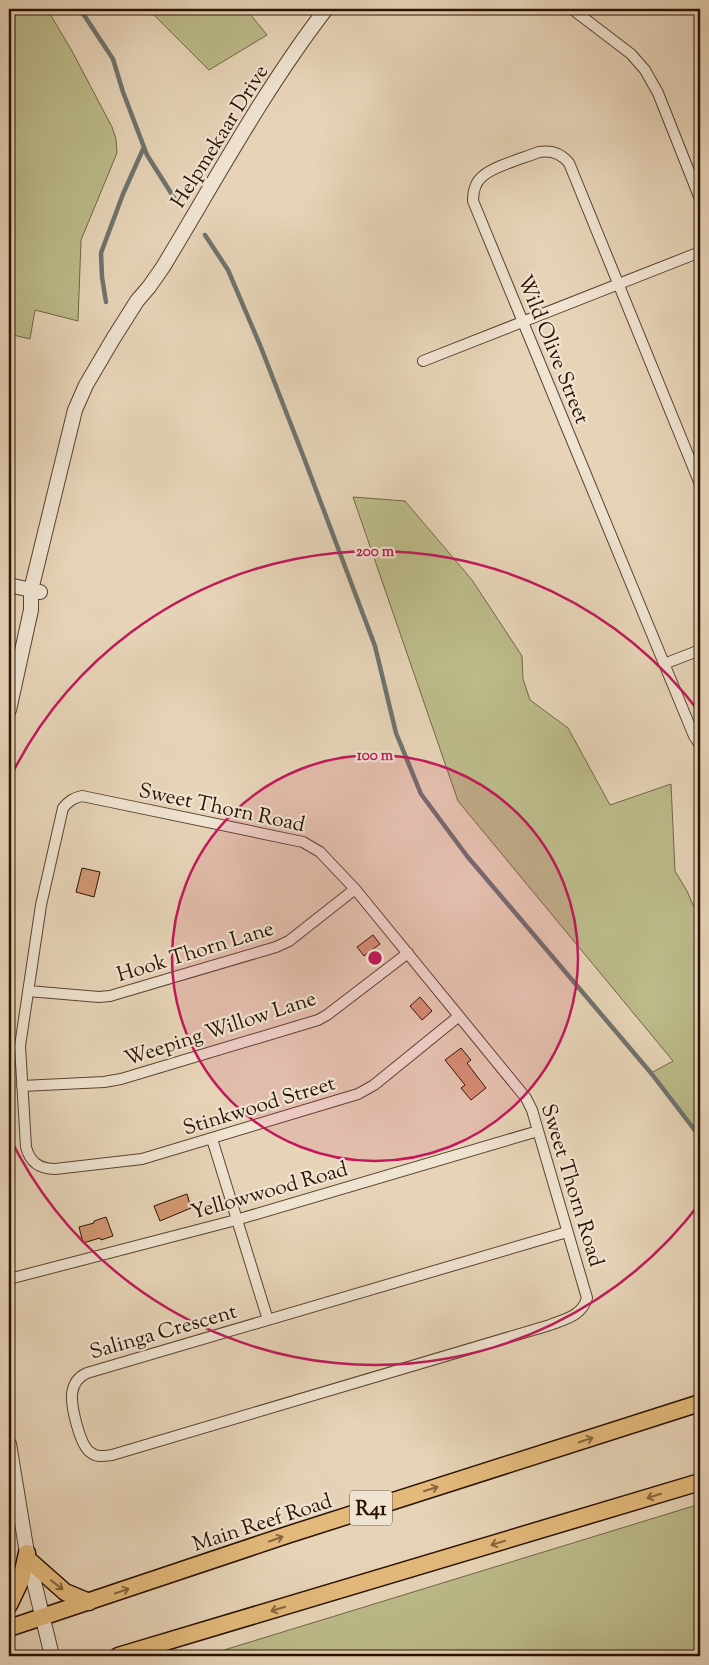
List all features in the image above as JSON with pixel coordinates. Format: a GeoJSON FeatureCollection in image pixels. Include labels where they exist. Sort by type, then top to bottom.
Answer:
{"type":"FeatureCollection","features":[{"type":"Feature","properties":{"kind":"main road","name":"Main Reef Road"},"geometry":{"type":"LineString","coordinates":[[9,1628],[306,1529],[700,1403]]}},
{"type":"Feature","properties":{"kind":"main road"},"geometry":{"type":"LineString","coordinates":[[118,1656],[700,1482]]}},
{"type":"Feature","properties":{"kind":"main road"},"geometry":{"type":"LineString","coordinates":[[9,1605],[29,1557],[65,1592],[88,1602]]}},
{"type":"Feature","properties":{"kind":"street","name":"Helpmekaar Drive"},"geometry":{"type":"LineString","coordinates":[[9,710],[75,410],[86,385],[137,301],[163,267],[298,47],[326,9]]}},
{"type":"Feature","properties":{"kind":"street"},"geometry":{"type":"LineString","coordinates":[[572,9],[631,54],[645,70],[658,93],[700,199]]}},
{"type":"Feature","properties":{"kind":"street","name":"Wild Olive Street"},"geometry":{"type":"LineString","coordinates":[[619,284],[570,164],[566,159],[559,154],[545,151],[538,152],[482,176],[473,192],[473,201],[694,736],[700,745]]}},
{"type":"Feature","properties":{"kind":"street"},"geometry":{"type":"LineString","coordinates":[[423,361],[700,252]]}},
{"type":"Feature","properties":{"kind":"street"},"geometry":{"type":"LineString","coordinates":[[619,284],[700,484]]}},
{"type":"Feature","properties":{"kind":"street"},"geometry":{"type":"LineString","coordinates":[[9,585],[36,591]]}},
{"type":"Feature","properties":{"kind":"street"},"geometry":{"type":"LineString","coordinates":[[664,664],[700,650]]}},
{"type":"Feature","properties":{"kind":"street","name":"Sweet Thorn Road"},"geometry":{"type":"LineString","coordinates":[[44,1168],[34,1163],[26,1147],[20,1046],[42,905],[63,808],[71,799],[82,796],[304,842],[320,852],[355,889],[530,1104],[587,1298],[584,1307],[577,1314],[550,1324]]}},
{"type":"Feature","properties":{"kind":"street","name":"Hook Thorn Lane"},"geometry":{"type":"LineString","coordinates":[[28,992],[110,996],[276,947],[298,935],[355,889]]}},
{"type":"Feature","properties":{"kind":"street","name":"Weeping Willow Lane"},"geometry":{"type":"LineString","coordinates":[[22,1086],[122,1080],[314,1022],[327,1015],[408,953]]}},
{"type":"Feature","properties":{"kind":"street","name":"Stinkwood Street"},"geometry":{"type":"LineString","coordinates":[[44,1168],[55,1169],[137,1160],[364,1092],[459,1016]]}},
{"type":"Feature","properties":{"kind":"street","name":"Yellowwood Road"},"geometry":{"type":"LineString","coordinates":[[9,1278],[236,1220],[538,1131]]}},
{"type":"Feature","properties":{"kind":"street"},"geometry":{"type":"LineString","coordinates":[[212,1139],[268,1320]]}},
{"type":"Feature","properties":{"kind":"street","name":"Salinga Crescent"},"geometry":{"type":"LineString","coordinates":[[550,1324],[112,1455],[95,1456],[84,1446],[80,1439],[72,1399],[74,1387],[83,1375],[567,1232]]}},
{"type":"Feature","properties":{"kind":"street"},"geometry":{"type":"LineString","coordinates":[[9,1444],[29,1557],[52,1656]]}},
{"type":"Feature","properties":{"kind":"shaded area"},"geometry":{"type":"Polygon","coordinates":[[[9,9],[47,9],[72,51],[112,127],[116,139],[117,153],[81,240],[78,321],[35,310],[30,339],[9,334],[9,9]]]}},
{"type":"Feature","properties":{"kind":"shaded area"},"geometry":{"type":"Polygon","coordinates":[[[148,9],[246,9],[267,35],[209,70],[148,9]]]}},
{"type":"Feature","properties":{"kind":"shaded area"},"geometry":{"type":"Polygon","coordinates":[[[353,497],[405,501],[472,580],[522,656],[523,679],[530,700],[568,728],[610,805],[671,784],[675,871],[687,891],[700,921],[700,1140],[651,1073],[673,1061],[458,801],[353,497]]]}},
{"type":"Feature","properties":{"kind":"shaded area"},"geometry":{"type":"Polygon","coordinates":[[[700,1504],[700,1656],[213,1656],[211,1654],[700,1504]]]}},
{"type":"Feature","properties":{"kind":"building"},"geometry":{"type":"Polygon","coordinates":[[[82,868],[100,872],[94,897],[76,892],[82,868]]]}},
{"type":"Feature","properties":{"kind":"building"},"geometry":{"type":"Polygon","coordinates":[[[373,935],[380,944],[364,956],[357,947],[373,935]]]}},
{"type":"Feature","properties":{"kind":"building"},"geometry":{"type":"Polygon","coordinates":[[[420,997],[432,1011],[422,1020],[410,1006],[420,997]]]}},
{"type":"Feature","properties":{"kind":"building"},"geometry":{"type":"Polygon","coordinates":[[[461,1048],[471,1060],[467,1063],[486,1088],[471,1100],[461,1088],[465,1085],[445,1060],[461,1048]]]}},
{"type":"Feature","properties":{"kind":"building"},"geometry":{"type":"Polygon","coordinates":[[[187,1194],[191,1208],[160,1221],[154,1206],[187,1194]]]}},
{"type":"Feature","properties":{"kind":"building"},"geometry":{"type":"Polygon","coordinates":[[[106,1217],[113,1236],[83,1243],[79,1227],[106,1217]]]}},
{"type":"Feature","properties":{"kind":"waterway"},"geometry":{"type":"LineString","coordinates":[[80,9],[113,59],[123,92],[147,155],[178,204]]}},
{"type":"Feature","properties":{"kind":"waterway"},"geometry":{"type":"LineString","coordinates":[[106,302],[101,253],[123,194],[144,147]]}},
{"type":"Feature","properties":{"kind":"waterway"},"geometry":{"type":"LineString","coordinates":[[205,235],[228,270],[260,345],[304,458],[375,646],[396,733],[421,794],[467,856],[651,1073],[700,1137]]}}]}
